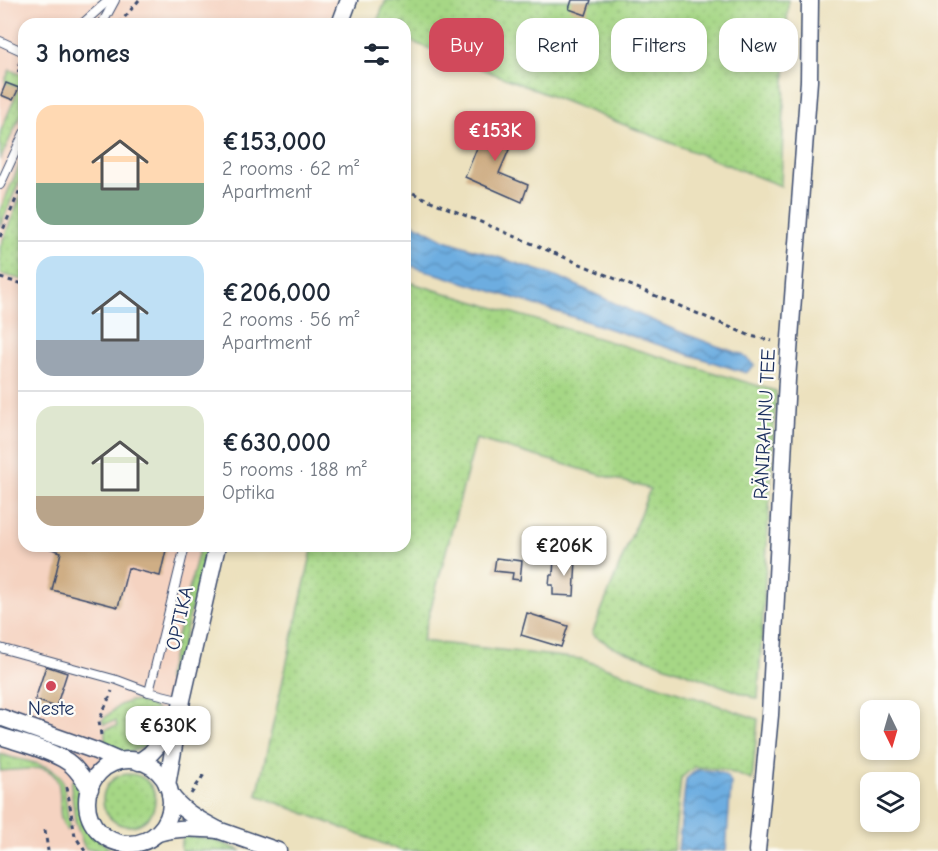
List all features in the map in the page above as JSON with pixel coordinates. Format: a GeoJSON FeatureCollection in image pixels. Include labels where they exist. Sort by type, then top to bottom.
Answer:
{"type":"FeatureCollection","features":[{"type":"Feature","properties":{"kind":"street","name":"RÄNIRAHNU TEE"},"geometry":{"type":"LineString","coordinates":[[757,851],[770,715],[789,345],[809,81],[810,0]]}},
{"type":"Feature","properties":{"kind":"street"},"geometry":{"type":"LineString","coordinates":[[342,18],[349,1]]}},
{"type":"Feature","properties":{"kind":"street"},"geometry":{"type":"LineString","coordinates":[[347,18],[349,1]]}},
{"type":"Feature","properties":{"kind":"street","name":"OPTIKA"},"geometry":{"type":"LineString","coordinates":[[169,790],[182,700],[216,552]]}},
{"type":"Feature","properties":{"kind":"street","name":"OPTIKA"},"geometry":{"type":"LineString","coordinates":[[139,762],[162,741],[182,700]]}},
{"type":"Feature","properties":{"kind":"street"},"geometry":{"type":"LineString","coordinates":[[0,717],[119,761],[146,764],[156,770],[179,805],[189,814],[218,830],[278,851]]}},
{"type":"Feature","properties":{"kind":"street"},"geometry":{"type":"LineString","coordinates":[[0,736],[55,755],[69,763],[90,789]]}},
{"type":"Feature","properties":{"kind":"street"},"geometry":{"type":"LineString","coordinates":[[119,761],[100,771],[87,796],[88,813],[92,822],[99,832],[114,845],[153,840],[172,829],[218,830]]}},
{"type":"Feature","properties":{"kind":"street"},"geometry":{"type":"LineString","coordinates":[[153,840],[166,822],[171,808],[169,790]]}},
{"type":"Feature","properties":{"kind":"lane"},"geometry":{"type":"LineString","coordinates":[[89,18],[109,0]]}},
{"type":"Feature","properties":{"kind":"lane"},"geometry":{"type":"LineString","coordinates":[[105,18],[115,0]]}},
{"type":"Feature","properties":{"kind":"lane"},"geometry":{"type":"LineString","coordinates":[[0,41],[18,49]]}},
{"type":"Feature","properties":{"kind":"lane"},"geometry":{"type":"LineString","coordinates":[[0,185],[18,146]]}},
{"type":"Feature","properties":{"kind":"lane"},"geometry":{"type":"LineString","coordinates":[[149,692],[184,552]]}},
{"type":"Feature","properties":{"kind":"lane"},"geometry":{"type":"LineString","coordinates":[[0,648],[182,700]]}},
{"type":"Feature","properties":{"kind":"path"},"geometry":{"type":"LineString","coordinates":[[124,18],[139,0]]}},
{"type":"Feature","properties":{"kind":"path"},"geometry":{"type":"LineString","coordinates":[[411,192],[751,336],[789,345]]}},
{"type":"Feature","properties":{"kind":"path"},"geometry":{"type":"LineString","coordinates":[[0,237],[18,194]]}},
{"type":"Feature","properties":{"kind":"path"},"geometry":{"type":"LineString","coordinates":[[0,278],[18,282]]}},
{"type":"Feature","properties":{"kind":"path"},"geometry":{"type":"LineString","coordinates":[[101,736],[99,721],[117,680]]}},
{"type":"Feature","properties":{"kind":"path"},"geometry":{"type":"LineString","coordinates":[[66,781],[75,836],[85,851]]}},
{"type":"Feature","properties":{"kind":"path"},"geometry":{"type":"LineString","coordinates":[[45,830],[48,851]]}},
{"type":"Feature","properties":{"kind":"shaded area"},"geometry":{"type":"Polygon","coordinates":[[[0,0],[338,0],[330,18],[18,18],[18,552],[205,552],[165,718],[159,734],[146,748],[127,754],[113,753],[91,772],[77,798],[83,824],[107,851],[0,851],[0,0]]]}},
{"type":"Feature","properties":{"kind":"green space"},"geometry":{"type":"Polygon","coordinates":[[[386,0],[788,0],[787,18],[719,18],[719,72],[785,72],[781,186],[489,72],[504,72],[504,18],[429,18],[429,48],[411,41],[411,18],[378,18],[386,0]]]}},
{"type":"Feature","properties":{"kind":"green space"},"geometry":{"type":"Polygon","coordinates":[[[10,70],[18,73],[18,88],[6,83],[5,80],[10,70]]]}},
{"type":"Feature","properties":{"kind":"green space"},"geometry":{"type":"Polygon","coordinates":[[[18,90],[18,121],[0,160],[0,133],[18,90]]]}},
{"type":"Feature","properties":{"kind":"green space"},"geometry":{"type":"Polygon","coordinates":[[[18,169],[18,184],[0,227],[0,210],[18,169]]]}},
{"type":"Feature","properties":{"kind":"green space"},"geometry":{"type":"Polygon","coordinates":[[[18,203],[18,278],[0,274],[0,247],[18,203]]]}},
{"type":"Feature","properties":{"kind":"green space"},"geometry":{"type":"Polygon","coordinates":[[[411,283],[776,391],[758,699],[611,646],[592,634],[650,489],[476,439],[422,641],[581,659],[758,719],[752,780],[722,769],[694,767],[681,778],[673,851],[402,851],[257,795],[312,552],[411,552],[411,283]]]}},
{"type":"Feature","properties":{"kind":"green space"},"geometry":{"type":"Polygon","coordinates":[[[198,552],[206,552],[174,678],[169,682],[167,677],[198,552]]]}},
{"type":"Feature","properties":{"kind":"green space"},"geometry":{"type":"Polygon","coordinates":[[[130,701],[145,703],[155,709],[160,717],[160,726],[156,735],[138,750],[122,752],[102,746],[105,729],[117,726],[116,721],[104,724],[102,720],[120,705],[130,701]]]}},
{"type":"Feature","properties":{"kind":"green space"},"geometry":{"type":"Polygon","coordinates":[[[0,754],[42,765],[57,773],[63,782],[69,825],[67,831],[61,818],[58,782],[55,777],[42,768],[0,771],[0,754]]]}},
{"type":"Feature","properties":{"kind":"green space"},"geometry":{"type":"Polygon","coordinates":[[[124,774],[134,774],[148,781],[155,800],[148,819],[134,826],[124,826],[114,822],[107,815],[103,805],[103,795],[107,785],[114,778],[124,774]]]}},
{"type":"Feature","properties":{"kind":"green space"},"geometry":{"type":"Polygon","coordinates":[[[75,779],[84,819],[94,834],[111,851],[87,849],[84,846],[75,821],[71,786],[75,779]]]}},
{"type":"Feature","properties":{"kind":"green space"},"geometry":{"type":"Polygon","coordinates":[[[184,836],[211,839],[242,851],[181,851],[184,836]]]}},
{"type":"Feature","properties":{"kind":"water"},"geometry":{"type":"Polygon","coordinates":[[[411,222],[445,240],[559,277],[675,330],[741,354],[755,365],[746,373],[411,266],[411,222]]]}},
{"type":"Feature","properties":{"kind":"water"},"geometry":{"type":"Polygon","coordinates":[[[696,770],[721,773],[731,783],[726,851],[678,851],[686,779],[696,770]]]}},
{"type":"Feature","properties":{"kind":"building"},"geometry":{"type":"Polygon","coordinates":[[[572,0],[591,0],[586,15],[569,9],[572,0]]]}},
{"type":"Feature","properties":{"kind":"building"},"geometry":{"type":"Polygon","coordinates":[[[6,83],[18,88],[13,100],[1,95],[6,83]]]}},
{"type":"Feature","properties":{"kind":"building"},"geometry":{"type":"Polygon","coordinates":[[[489,119],[517,131],[499,173],[528,185],[522,202],[465,177],[489,119]]]}},
{"type":"Feature","properties":{"kind":"building"},"geometry":{"type":"Polygon","coordinates":[[[61,552],[166,552],[160,576],[128,568],[118,607],[52,590],[61,552]]]}},
{"type":"Feature","properties":{"kind":"building"},"geometry":{"type":"Polygon","coordinates":[[[496,558],[522,561],[520,580],[512,579],[513,573],[494,571],[496,558]]]}},
{"type":"Feature","properties":{"kind":"building"},"geometry":{"type":"Polygon","coordinates":[[[554,558],[576,559],[574,596],[553,595],[553,585],[549,585],[550,575],[553,575],[554,558]]]}},
{"type":"Feature","properties":{"kind":"building"},"geometry":{"type":"Polygon","coordinates":[[[527,613],[568,626],[561,647],[521,635],[527,613]]]}},
{"type":"Feature","properties":{"kind":"building","name":"Neste"},"geometry":{"type":"Polygon","coordinates":[[[46,666],[67,673],[56,707],[35,700],[46,666]]]}},
{"type":"Feature","properties":{"kind":"place","name":"Neste"},"geometry":{"type":"Point","coordinates":[51,686]}}]}
